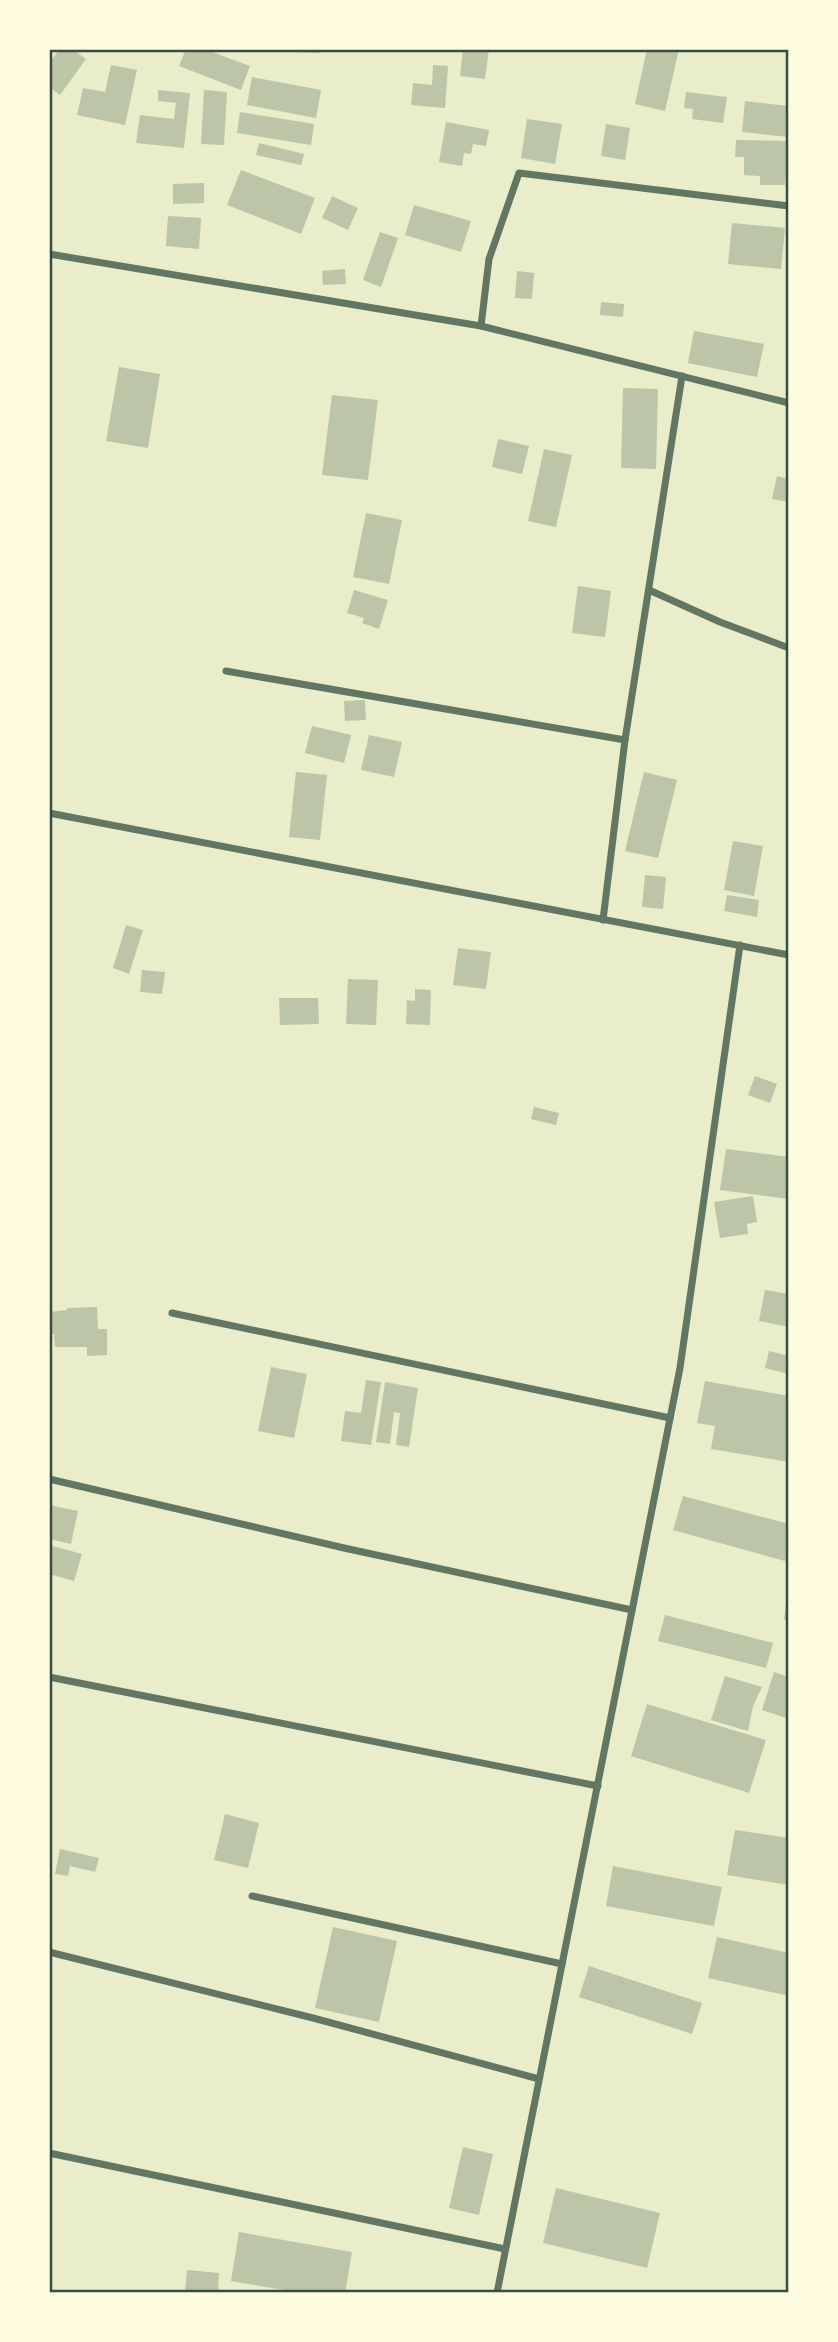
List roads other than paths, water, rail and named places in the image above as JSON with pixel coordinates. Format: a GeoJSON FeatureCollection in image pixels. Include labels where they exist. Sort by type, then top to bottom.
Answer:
{"type":"FeatureCollection","features":[{"type":"Feature","properties":{"kind":"street"},"geometry":{"type":"LineString","coordinates":[[481,326],[489,259],[519,173],[789,206]]}},
{"type":"Feature","properties":{"kind":"street"},"geometry":{"type":"LineString","coordinates":[[49,254],[481,326],[789,402]]}},
{"type":"Feature","properties":{"kind":"street"},"geometry":{"type":"LineString","coordinates":[[603,920],[625,740],[682,376]]}},
{"type":"Feature","properties":{"kind":"street"},"geometry":{"type":"LineString","coordinates":[[649,590],[720,622],[789,648]]}},
{"type":"Feature","properties":{"kind":"street"},"geometry":{"type":"LineString","coordinates":[[226,671],[625,740]]}},
{"type":"Feature","properties":{"kind":"street"},"geometry":{"type":"LineString","coordinates":[[49,813],[789,955]]}},
{"type":"Feature","properties":{"kind":"street"},"geometry":{"type":"LineString","coordinates":[[496,2293],[680,1368],[740,945]]}},
{"type":"Feature","properties":{"kind":"street"},"geometry":{"type":"LineString","coordinates":[[172,1313],[670,1418]]}},
{"type":"Feature","properties":{"kind":"street"},"geometry":{"type":"LineString","coordinates":[[49,1479],[344,1548],[632,1610]]}},
{"type":"Feature","properties":{"kind":"street"},"geometry":{"type":"LineString","coordinates":[[49,1677],[598,1786]]}},
{"type":"Feature","properties":{"kind":"street"},"geometry":{"type":"LineString","coordinates":[[252,1896],[562,1964]]}},
{"type":"Feature","properties":{"kind":"street"},"geometry":{"type":"LineString","coordinates":[[49,1952],[313,2018],[540,2079]]}},
{"type":"Feature","properties":{"kind":"street"},"geometry":{"type":"LineString","coordinates":[[49,2153],[505,2249]]}}]}
